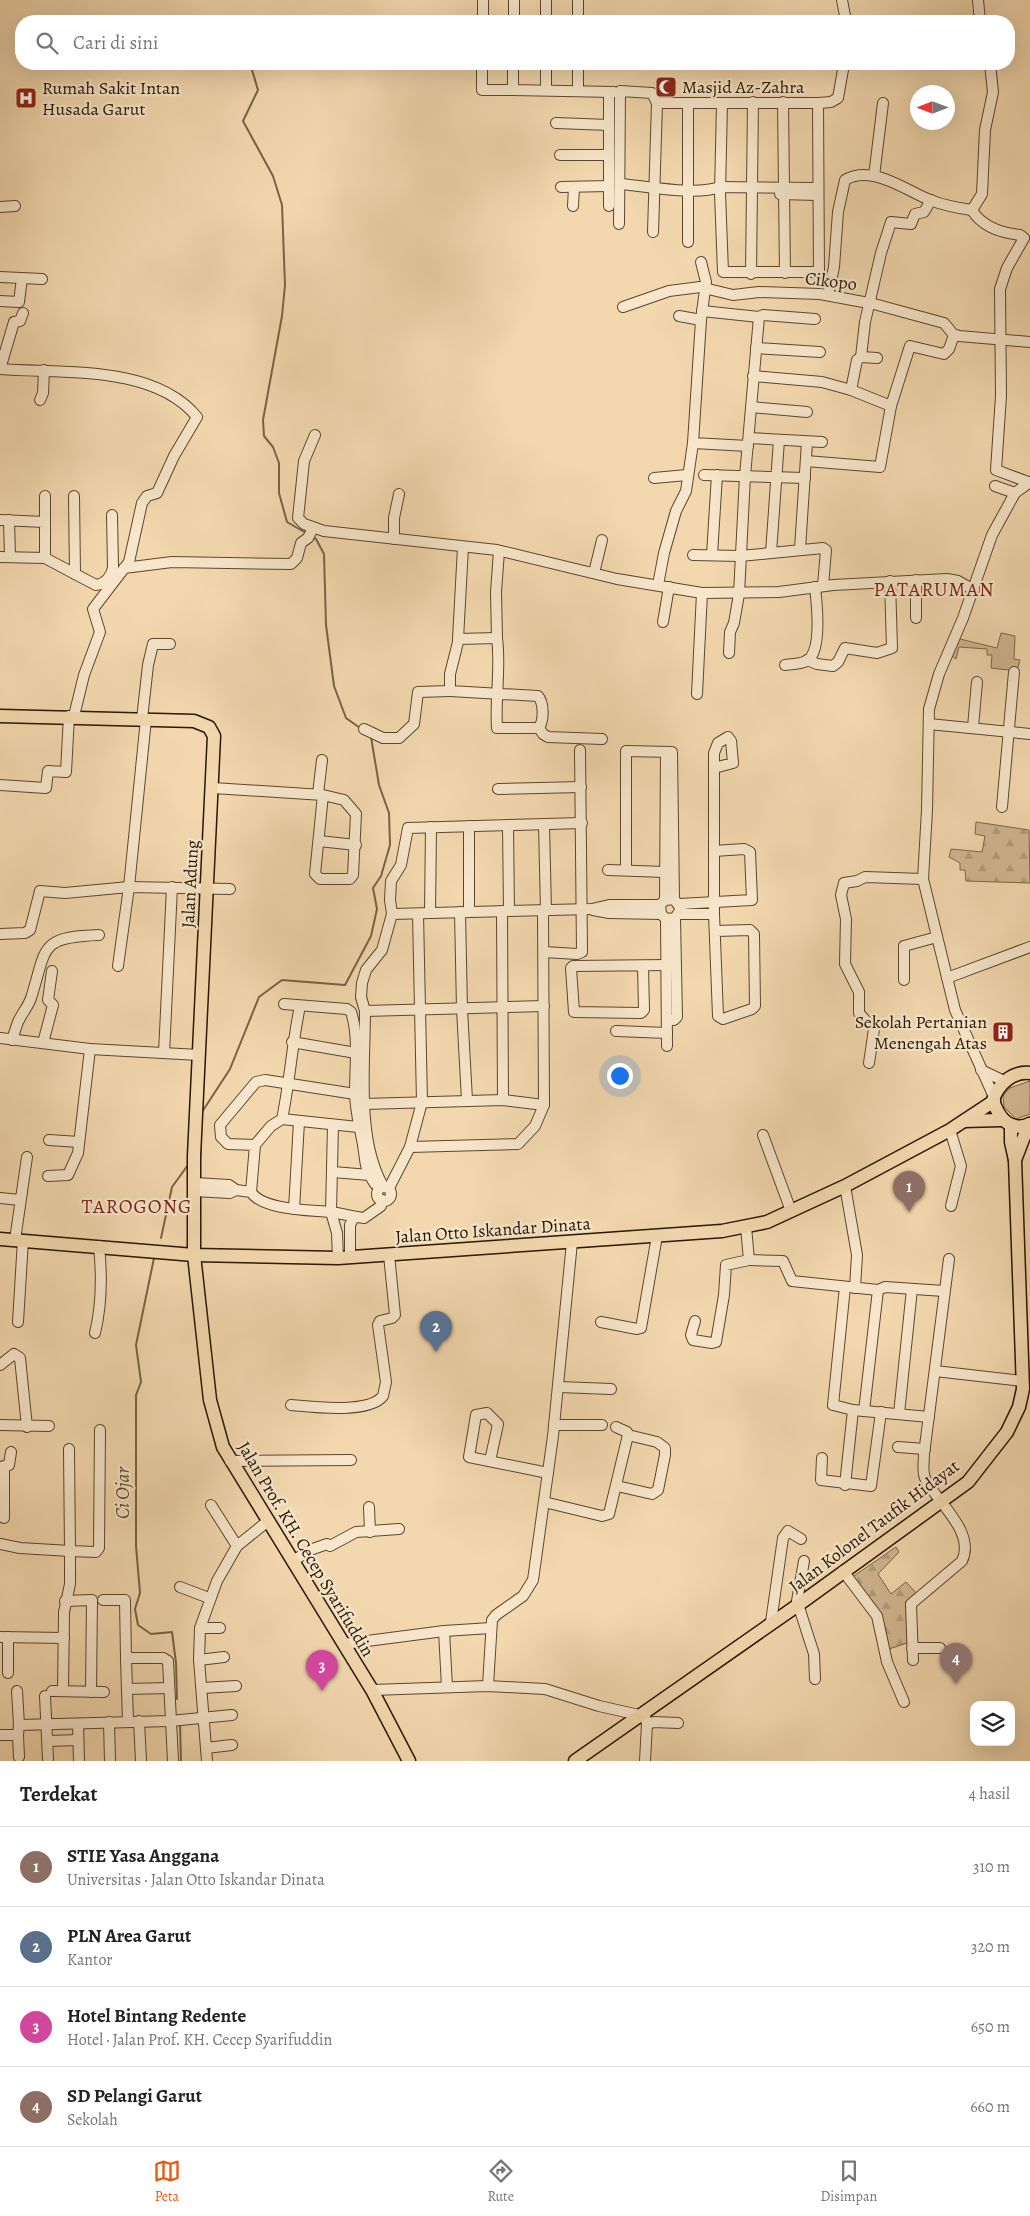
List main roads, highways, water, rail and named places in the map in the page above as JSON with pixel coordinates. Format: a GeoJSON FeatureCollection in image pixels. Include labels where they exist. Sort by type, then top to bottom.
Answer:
{"type":"FeatureCollection","features":[{"type":"Feature","properties":{"kind":"main road","name":"Jalan Adung"},"geometry":{"type":"LineString","coordinates":[[0,716],[72,716],[194,721],[209,727],[214,736],[194,1161],[194,1255]]}},
{"type":"Feature","properties":{"kind":"main road"},"geometry":{"type":"LineString","coordinates":[[994,1099],[1004,1081],[1022,1072],[1030,1073]]}},
{"type":"Feature","properties":{"kind":"main road","name":"Jalan Otto Iskandar Dinata"},"geometry":{"type":"LineString","coordinates":[[0,1239],[194,1255],[344,1258],[657,1236],[746,1227],[767,1222],[845,1186],[950,1130],[994,1099]]}},
{"type":"Feature","properties":{"kind":"main road","name":"Jalan Kolonel Taufik Hidayat"},"geometry":{"type":"LineString","coordinates":[[575,1761],[644,1718],[771,1622],[798,1605],[968,1482],[1007,1432],[1024,1404],[1022,1381],[1026,1365],[1024,1295],[1015,1160],[1011,1142],[1021,1126],[994,1099]]}},
{"type":"Feature","properties":{"kind":"main road"},"geometry":{"type":"LineString","coordinates":[[964,1121],[1021,1126]]}},
{"type":"Feature","properties":{"kind":"main road","name":"Jalan Prof. KH. Cecep Syarifuddin"},"geometry":{"type":"LineString","coordinates":[[194,1255],[210,1400],[223,1447],[372,1690],[409,1761]]}},
{"type":"Feature","properties":{"kind":"waterway"},"geometry":{"type":"LineString","coordinates":[[252,70],[258,90],[243,121],[273,176],[282,205],[285,285],[282,316],[263,420],[264,436],[273,447],[279,463],[279,493],[287,522],[306,533]]}},
{"type":"Feature","properties":{"kind":"waterway"},"geometry":{"type":"LineString","coordinates":[[312,537],[316,539],[324,554],[326,625],[334,686],[346,718],[360,728]]}},
{"type":"Feature","properties":{"kind":"waterway"},"geometry":{"type":"LineString","coordinates":[[202,1112],[230,1069],[259,997],[282,980],[345,985],[371,936],[377,909],[373,888],[381,876],[390,845],[389,813],[379,785],[371,737]]}},
{"type":"Feature","properties":{"kind":"waterway"},"geometry":{"type":"LineString","coordinates":[[200,1161],[201,1141]]}},
{"type":"Feature","properties":{"kind":"waterway"},"geometry":{"type":"LineString","coordinates":[[161,1238],[172,1187],[188,1165]]}},
{"type":"Feature","properties":{"kind":"waterway","name":"Ci Ojar"},"geometry":{"type":"LineString","coordinates":[[154,1258],[136,1345],[141,1382],[136,1395],[136,1546],[140,1593],[135,1609],[138,1625],[151,1634],[172,1632],[176,1663],[177,1699]]}},
{"type":"Feature","properties":{"kind":"waterway","name":"Ci Ojar"},"geometry":{"type":"LineString","coordinates":[[180,1724],[181,1761]]}},
{"type":"Feature","properties":{"kind":"place","name":"Masjid Az-Zahra"},"geometry":{"type":"Point","coordinates":[666,87]}},
{"type":"Feature","properties":{"kind":"place","name":"Rumah Sakit Intan Husada Garut"},"geometry":{"type":"Point","coordinates":[26,98]}},
{"type":"Feature","properties":{"kind":"place","name":"Sekolah Pertanian Menengah Atas"},"geometry":{"type":"Point","coordinates":[1003,1032]}},
{"type":"Feature","properties":{"kind":"place","name":"STIE Yasa Anggana"},"geometry":{"type":"Point","coordinates":[909,1212]}},
{"type":"Feature","properties":{"kind":"place","name":"PLN Area Garut"},"geometry":{"type":"Point","coordinates":[436,1352]}},
{"type":"Feature","properties":{"kind":"place","name":"SD Pelangi Garut"},"geometry":{"type":"Point","coordinates":[956,1684]}},
{"type":"Feature","properties":{"kind":"place","name":"Hotel Bintang Redente"},"geometry":{"type":"Point","coordinates":[322,1691]}},
{"type":"Feature","properties":{"kind":"district","name":"PATARUMAN"},"geometry":{"type":"Point","coordinates":[934,589]}},
{"type":"Feature","properties":{"kind":"district","name":"TAROGONG"},"geometry":{"type":"Point","coordinates":[137,1206]}}]}
